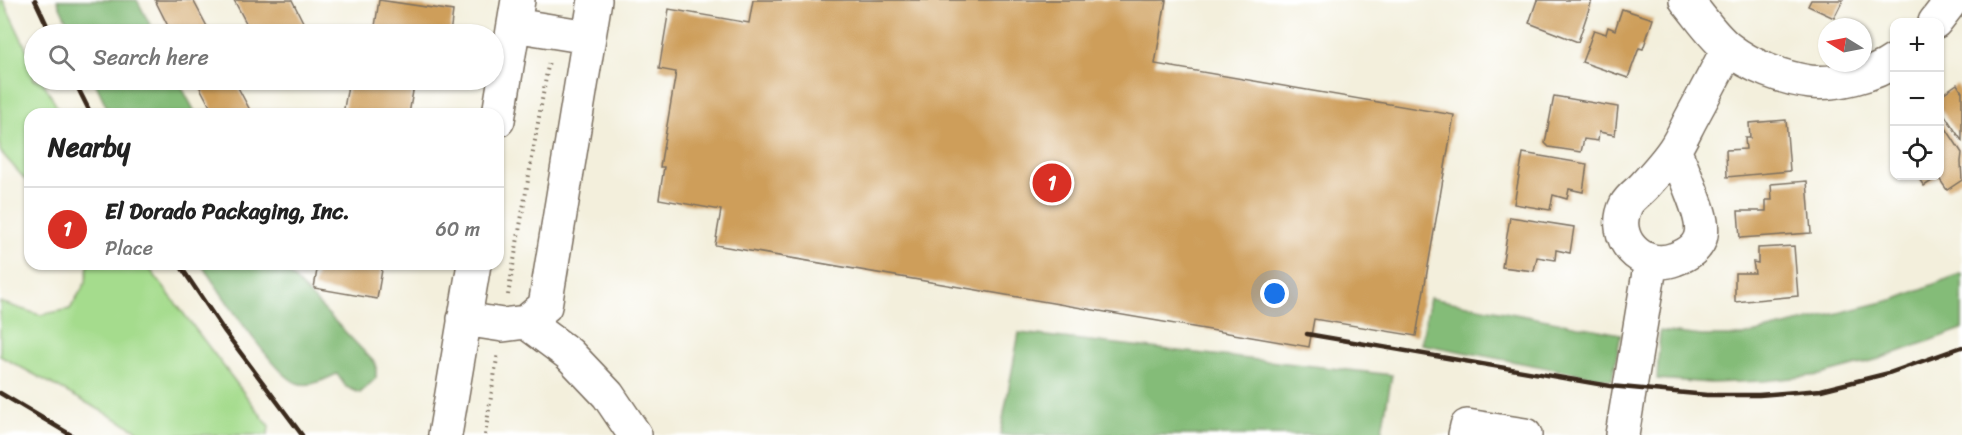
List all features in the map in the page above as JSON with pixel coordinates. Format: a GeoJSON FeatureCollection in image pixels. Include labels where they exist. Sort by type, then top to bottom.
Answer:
{"type":"FeatureCollection","features":[{"type":"Feature","properties":{"kind":"street"},"geometry":{"type":"LineString","coordinates":[[514,323],[545,306],[595,0]]}},
{"type":"Feature","properties":{"kind":"street"},"geometry":{"type":"LineString","coordinates":[[1686,0],[1728,49],[1760,68],[1811,82],[1834,81],[1863,75],[1890,64]]}},
{"type":"Feature","properties":{"kind":"street"},"geometry":{"type":"LineString","coordinates":[[1938,18],[1952,0]]}},
{"type":"Feature","properties":{"kind":"street"},"geometry":{"type":"LineString","coordinates":[[504,84],[516,13],[554,31],[588,37]]}},
{"type":"Feature","properties":{"kind":"street"},"geometry":{"type":"LineString","coordinates":[[1674,150],[1697,203],[1702,236],[1693,249],[1682,257],[1668,262],[1651,261],[1637,255],[1627,243],[1620,226],[1626,204],[1674,150],[1728,49]]}},
{"type":"Feature","properties":{"kind":"street"},"geometry":{"type":"LineString","coordinates":[[500,108],[503,90]]}},
{"type":"Feature","properties":{"kind":"street"},"geometry":{"type":"LineString","coordinates":[[1622,435],[1651,261]]}},
{"type":"Feature","properties":{"kind":"street"},"geometry":{"type":"LineString","coordinates":[[445,435],[473,270]]}},
{"type":"Feature","properties":{"kind":"street"},"geometry":{"type":"LineString","coordinates":[[464,319],[514,323],[569,354],[608,395],[635,435]]}},
{"type":"Feature","properties":{"kind":"street"},"geometry":{"type":"LineString","coordinates":[[1465,435],[1467,426],[1525,435]]}},
{"type":"Feature","properties":{"kind":"path"},"geometry":{"type":"LineString","coordinates":[[485,435],[514,323],[554,31]]}},
{"type":"Feature","properties":{"kind":"green space"},"geometry":{"type":"Polygon","coordinates":[[[0,0],[3,0],[24,44],[24,90],[48,90],[58,108],[24,108],[24,178],[0,151],[0,0]]]}},
{"type":"Feature","properties":{"kind":"green space"},"geometry":{"type":"Polygon","coordinates":[[[57,0],[137,0],[150,24],[68,24],[57,0]]]}},
{"type":"Feature","properties":{"kind":"green space"},"geometry":{"type":"Polygon","coordinates":[[[99,90],[183,90],[193,108],[107,108],[99,90]]]}},
{"type":"Feature","properties":{"kind":"green space"},"geometry":{"type":"Polygon","coordinates":[[[87,270],[151,270],[269,426],[268,435],[146,435],[0,356],[0,302],[40,315],[70,309],[86,282],[87,270]]]}},
{"type":"Feature","properties":{"kind":"green space"},"geometry":{"type":"Polygon","coordinates":[[[205,270],[286,270],[376,364],[376,378],[360,393],[346,387],[337,374],[317,382],[297,383],[287,377],[275,364],[205,270]]]}},
{"type":"Feature","properties":{"kind":"green space"},"geometry":{"type":"Polygon","coordinates":[[[1962,273],[1962,329],[1879,359],[1820,375],[1763,381],[1710,383],[1657,379],[1660,331],[1702,336],[1743,336],[1896,299],[1962,273]]]}},
{"type":"Feature","properties":{"kind":"green space"},"geometry":{"type":"Polygon","coordinates":[[[1430,298],[1621,334],[1612,380],[1421,344],[1430,298]]]}},
{"type":"Feature","properties":{"kind":"green space"},"geometry":{"type":"Polygon","coordinates":[[[1019,333],[1392,375],[1381,435],[1000,435],[1019,333]]]}},
{"type":"Feature","properties":{"kind":"building"},"geometry":{"type":"Polygon","coordinates":[[[155,0],[193,0],[206,24],[167,24],[155,0]]]}},
{"type":"Feature","properties":{"kind":"building"},"geometry":{"type":"Polygon","coordinates":[[[234,0],[292,0],[304,24],[247,24],[234,0]]]}},
{"type":"Feature","properties":{"kind":"building"},"geometry":{"type":"Polygon","coordinates":[[[379,0],[453,11],[451,24],[375,24],[379,0]]]}},
{"type":"Feature","properties":{"kind":"building"},"geometry":{"type":"Polygon","coordinates":[[[753,0],[1166,0],[1155,64],[1454,115],[1416,336],[1314,319],[1309,347],[715,245],[721,210],[659,199],[664,167],[660,167],[676,72],[659,69],[669,9],[749,23],[753,0]]]}},
{"type":"Feature","properties":{"kind":"building"},"geometry":{"type":"Polygon","coordinates":[[[1537,0],[1592,0],[1578,42],[1529,23],[1537,0]]]}},
{"type":"Feature","properties":{"kind":"building"},"geometry":{"type":"Polygon","coordinates":[[[1811,0],[1843,0],[1834,18],[1808,6],[1811,0]]]}},
{"type":"Feature","properties":{"kind":"building"},"geometry":{"type":"Polygon","coordinates":[[[1622,9],[1653,19],[1643,49],[1639,48],[1628,78],[1582,62],[1594,30],[1606,34],[1608,27],[1615,30],[1622,9]]]}},
{"type":"Feature","properties":{"kind":"building"},"geometry":{"type":"Polygon","coordinates":[[[1957,84],[1962,92],[1962,141],[1944,114],[1944,93],[1957,84]]]}},
{"type":"Feature","properties":{"kind":"building"},"geometry":{"type":"Polygon","coordinates":[[[201,90],[239,90],[249,108],[211,108],[201,90]]]}},
{"type":"Feature","properties":{"kind":"building"},"geometry":{"type":"Polygon","coordinates":[[[347,90],[413,90],[410,108],[344,108],[347,90]]]}},
{"type":"Feature","properties":{"kind":"building"},"geometry":{"type":"Polygon","coordinates":[[[1554,96],[1618,107],[1615,135],[1599,132],[1598,141],[1584,139],[1581,152],[1549,147],[1545,143],[1554,96]]]}},
{"type":"Feature","properties":{"kind":"building"},"geometry":{"type":"Polygon","coordinates":[[[1786,120],[1790,171],[1727,177],[1726,150],[1746,149],[1745,138],[1750,138],[1749,123],[1786,120]]]}},
{"type":"Feature","properties":{"kind":"building"},"geometry":{"type":"Polygon","coordinates":[[[1944,125],[1962,153],[1962,180],[1947,190],[1940,180],[1944,180],[1944,125]]]}},
{"type":"Feature","properties":{"kind":"building"},"geometry":{"type":"Polygon","coordinates":[[[1523,153],[1587,164],[1583,192],[1569,189],[1567,199],[1553,195],[1550,210],[1514,204],[1523,153]]]}},
{"type":"Feature","properties":{"kind":"building"},"geometry":{"type":"Polygon","coordinates":[[[1920,180],[1933,180],[1924,186],[1920,180]]]}},
{"type":"Feature","properties":{"kind":"building"},"geometry":{"type":"Polygon","coordinates":[[[1807,181],[1811,233],[1740,238],[1738,211],[1766,211],[1766,200],[1772,200],[1771,184],[1807,181]]]}},
{"type":"Feature","properties":{"kind":"building"},"geometry":{"type":"Polygon","coordinates":[[[1510,217],[1574,227],[1570,253],[1556,250],[1555,260],[1537,257],[1534,271],[1502,267],[1510,217]]]}},
{"type":"Feature","properties":{"kind":"building"},"geometry":{"type":"Polygon","coordinates":[[[1794,246],[1798,296],[1735,302],[1735,273],[1755,273],[1753,262],[1758,263],[1758,248],[1794,246]]]}},
{"type":"Feature","properties":{"kind":"building"},"geometry":{"type":"Polygon","coordinates":[[[317,270],[382,270],[377,299],[314,288],[317,270]]]}},
{"type":"Feature","properties":{"kind":"railway"},"geometry":{"type":"LineString","coordinates":[[35,0],[46,24]]}},
{"type":"Feature","properties":{"kind":"railway"},"geometry":{"type":"LineString","coordinates":[[79,90],[88,108]]}},
{"type":"Feature","properties":{"kind":"railway"},"geometry":{"type":"LineString","coordinates":[[183,270],[225,332],[302,435]]}},
{"type":"Feature","properties":{"kind":"railway"},"geometry":{"type":"LineString","coordinates":[[1307,334],[1610,386],[1707,395],[1759,395],[1821,390],[1889,373],[1962,347]]}},
{"type":"Feature","properties":{"kind":"railway"},"geometry":{"type":"LineString","coordinates":[[0,393],[71,435]]}},
{"type":"Feature","properties":{"kind":"place","name":"El Dorado Packaging, Inc."},"geometry":{"type":"Point","coordinates":[1052,183]}}]}
